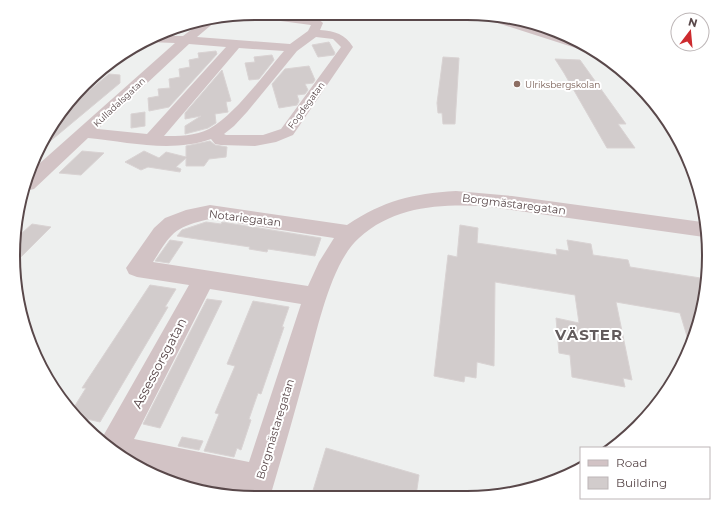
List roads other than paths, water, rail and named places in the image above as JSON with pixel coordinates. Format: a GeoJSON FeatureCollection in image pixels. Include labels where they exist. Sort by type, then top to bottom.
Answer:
{"type":"FeatureCollection","features":[{"type":"Feature","properties":{"kind":"street"},"geometry":{"type":"LineString","coordinates":[[85,133],[166,141],[196,139],[214,133],[228,123],[242,109],[293,48],[313,33],[318,23],[309,20]]}},
{"type":"Feature","properties":{"kind":"street","name":"Kulladalsgatan"},"geometry":{"type":"LineString","coordinates":[[32,181],[203,26]]}},
{"type":"Feature","properties":{"kind":"street"},"geometry":{"type":"LineString","coordinates":[[520,27],[558,38]]}},
{"type":"Feature","properties":{"kind":"street","name":"Fogdegatan"},"geometry":{"type":"LineString","coordinates":[[214,133],[221,140],[257,142],[275,138],[287,132],[348,47],[345,41],[338,36],[313,33]]}},
{"type":"Feature","properties":{"kind":"street"},"geometry":{"type":"LineString","coordinates":[[160,40],[186,40],[293,48]]}},
{"type":"Feature","properties":{"kind":"street"},"geometry":{"type":"LineString","coordinates":[[152,139],[235,44]]}},
{"type":"Feature","properties":{"kind":"street","name":"Borgmästaregatan"},"geometry":{"type":"LineString","coordinates":[[257,489],[315,297],[335,254],[351,232],[374,216],[400,205],[435,198],[454,197],[492,200],[700,230]]}},
{"type":"Feature","properties":{"kind":"street","name":"Notariegatan"},"geometry":{"type":"LineString","coordinates":[[204,279],[137,268],[161,234],[172,223],[186,217],[210,212],[351,232]]}},
{"type":"Feature","properties":{"kind":"street"},"geometry":{"type":"LineString","coordinates":[[204,279],[315,297]]}},
{"type":"Feature","properties":{"kind":"street","name":"Assessorsgatan"},"geometry":{"type":"LineString","coordinates":[[115,444],[204,279]]}},
{"type":"Feature","properties":{"kind":"street"},"geometry":{"type":"LineString","coordinates":[[131,455],[257,489]]}},
{"type":"Feature","properties":{"kind":"place","name":"Ulriksbergskolan"},"geometry":{"type":"Point","coordinates":[517,84]}},
{"type":"Feature","properties":{"kind":"district","name":"VÄSTER"},"geometry":{"type":"Point","coordinates":[589,334]}}]}
